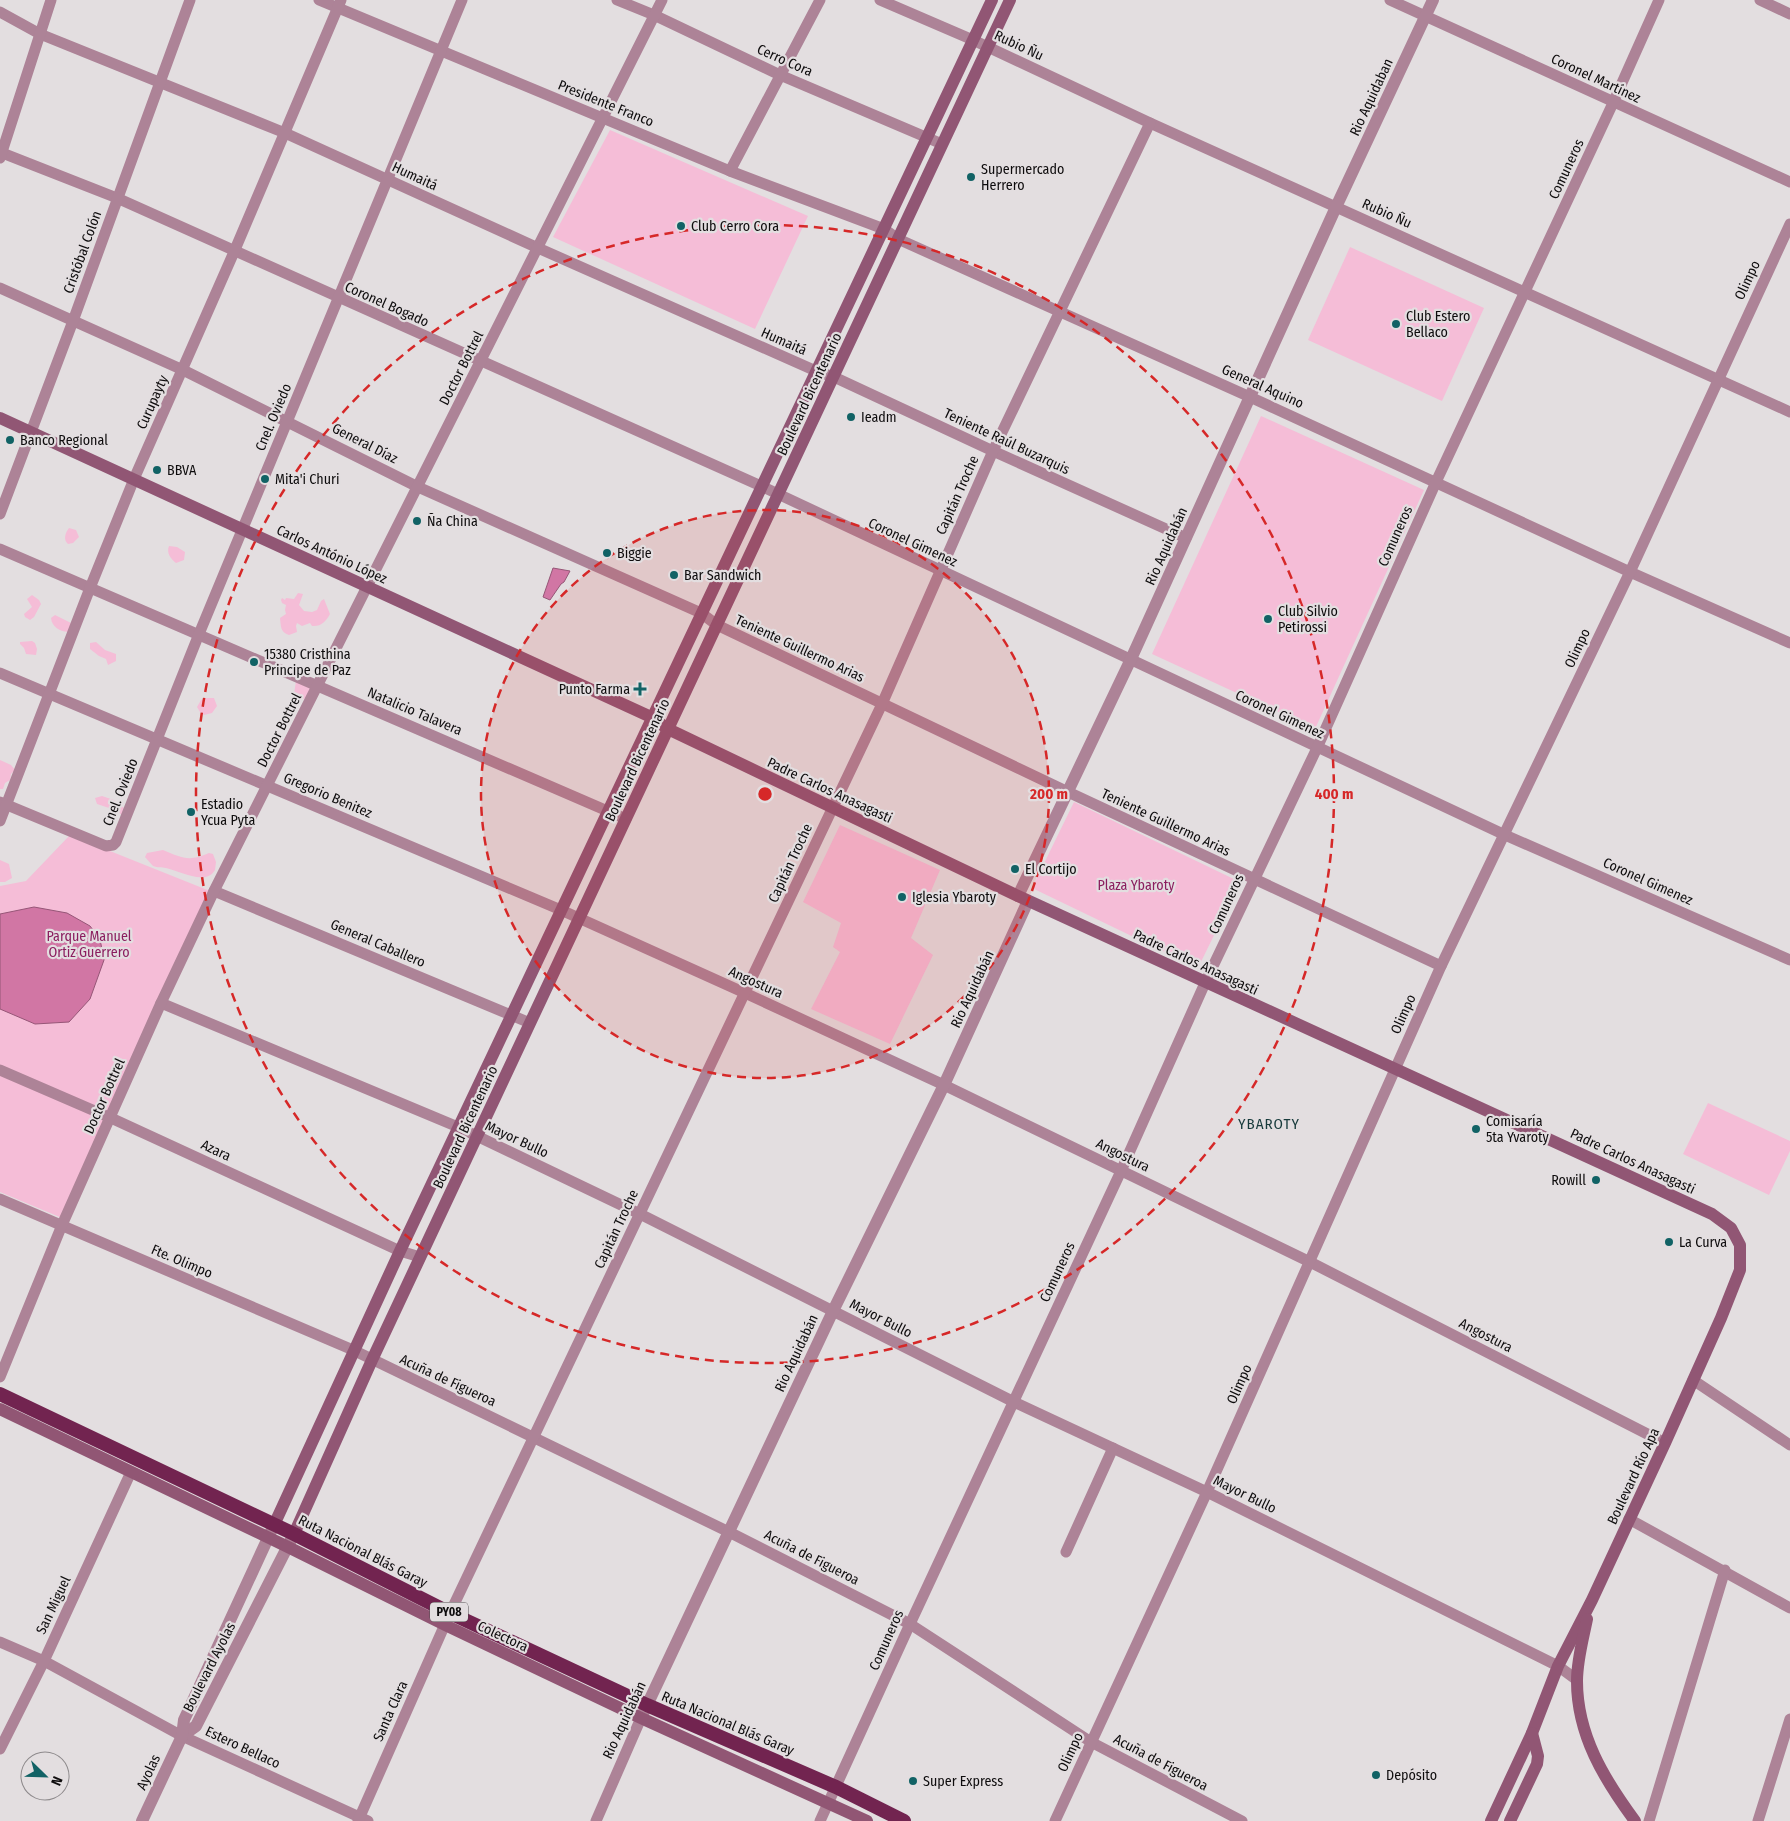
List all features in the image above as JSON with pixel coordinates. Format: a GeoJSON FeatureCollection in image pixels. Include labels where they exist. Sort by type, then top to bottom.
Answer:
{"type":"FeatureCollection","features":[{"type":"Feature","properties":{"kind":"highway","name":"Ruta Nacional Blás Garay"},"geometry":{"type":"LineString","coordinates":[[0,1394],[447,1619],[836,1787],[904,1821]]}},
{"type":"Feature","properties":{"kind":"main road","name":"Boulevard Bicentenario"},"geometry":{"type":"LineString","coordinates":[[271,1531],[353,1350],[560,910],[992,0]]}},
{"type":"Feature","properties":{"kind":"main road","name":"Boulevard Bicentenario"},"geometry":{"type":"LineString","coordinates":[[291,1540],[476,1137],[1010,0]]}},
{"type":"Feature","properties":{"kind":"main road","name":"Carlos António López"},"geometry":{"type":"LineString","coordinates":[[0,418],[651,718]]}},
{"type":"Feature","properties":{"kind":"main road","name":"Padre Carlos Anasagasti"},"geometry":{"type":"LineString","coordinates":[[651,718],[668,729],[1023,898],[1712,1214],[1731,1228]]}},
{"type":"Feature","properties":{"kind":"main road","name":"Boulevard Río Apa"},"geometry":{"type":"LineString","coordinates":[[1491,1821],[1532,1733],[1558,1666],[1592,1600],[1665,1444],[1740,1270],[1740,1246],[1731,1228]]}},
{"type":"Feature","properties":{"kind":"main road"},"geometry":{"type":"LineString","coordinates":[[0,1409],[131,1472],[271,1531]]}},
{"type":"Feature","properties":{"kind":"main road"},"geometry":{"type":"LineString","coordinates":[[1592,1600],[1582,1642],[1577,1680],[1580,1717],[1592,1752],[1608,1783],[1635,1821]]}},
{"type":"Feature","properties":{"kind":"main road","name":"Colectora"},"geometry":{"type":"LineString","coordinates":[[447,1619],[641,1718],[829,1802],[867,1821]]}},
{"type":"Feature","properties":{"kind":"main road"},"geometry":{"type":"LineString","coordinates":[[1510,1821],[1537,1764],[1538,1756],[1532,1733]]}},
{"type":"Feature","properties":{"kind":"street"},"geometry":{"type":"LineString","coordinates":[[1,154],[51,0]]}},
{"type":"Feature","properties":{"kind":"street","name":"Cristóbal Colón"},"geometry":{"type":"LineString","coordinates":[[0,514],[190,0]]}},
{"type":"Feature","properties":{"kind":"street","name":"Presidente Franco"},"geometry":{"type":"LineString","coordinates":[[319,0],[339,4],[441,51],[730,171],[884,229]]}},
{"type":"Feature","properties":{"kind":"street","name":"Cnel. Oviedo"},"geometry":{"type":"LineString","coordinates":[[3,803],[106,846],[113,845],[117,839],[242,529],[462,0]]}},
{"type":"Feature","properties":{"kind":"street","name":"Cerro Cora"},"geometry":{"type":"LineString","coordinates":[[617,0],[654,15],[780,75],[942,144]]}},
{"type":"Feature","properties":{"kind":"street","name":"Doctor Bottrel"},"geometry":{"type":"LineString","coordinates":[[0,1376],[62,1225],[214,891],[604,119],[662,0]]}},
{"type":"Feature","properties":{"kind":"street"},"geometry":{"type":"LineString","coordinates":[[730,171],[820,0]]}},
{"type":"Feature","properties":{"kind":"street","name":"Rubio Ñu"},"geometry":{"type":"LineString","coordinates":[[880,0],[973,40],[1150,123],[1790,412]]}},
{"type":"Feature","properties":{"kind":"street","name":"Coronel Martínez"},"geometry":{"type":"LineString","coordinates":[[1390,0],[1790,182]]}},
{"type":"Feature","properties":{"kind":"street","name":"Rio Aquidaban"},"geometry":{"type":"LineString","coordinates":[[1336,206],[1433,0]]}},
{"type":"Feature","properties":{"kind":"street","name":"Comuneros"},"geometry":{"type":"LineString","coordinates":[[820,1821],[1121,1171],[1205,983],[1317,748],[1436,482],[1614,103],[1659,0]]}},
{"type":"Feature","properties":{"kind":"street"},"geometry":{"type":"LineString","coordinates":[[1760,0],[1790,14]]}},
{"type":"Feature","properties":{"kind":"street","name":"Curupayty"},"geometry":{"type":"LineString","coordinates":[[0,821],[3,803],[134,479],[234,252],[339,4]]}},
{"type":"Feature","properties":{"kind":"street","name":"Humaitá"},"geometry":{"type":"LineString","coordinates":[[0,12],[40,34],[285,133],[816,372]]}},
{"type":"Feature","properties":{"kind":"street","name":"Capitán Troche"},"geometry":{"type":"LineString","coordinates":[[447,1619],[882,704],[993,451],[1150,123]]}},
{"type":"Feature","properties":{"kind":"street","name":"Coronel Bogado"},"geometry":{"type":"LineString","coordinates":[[1,154],[117,198],[234,252],[761,486]]}},
{"type":"Feature","properties":{"kind":"street","name":"Rio Aquidabán"},"geometry":{"type":"LineString","coordinates":[[596,1821],[647,1705],[833,1311],[944,1085],[1068,792],[1131,659],[1336,206]]}},
{"type":"Feature","properties":{"kind":"street","name":"Olimpo"},"geometry":{"type":"LineString","coordinates":[[1055,1821],[1207,1492],[1441,966],[1630,572],[1790,224]]}},
{"type":"Feature","properties":{"kind":"street","name":"General Aquino"},"geometry":{"type":"LineString","coordinates":[[884,229],[898,239],[1790,643]]}},
{"type":"Feature","properties":{"kind":"street","name":"General Díaz"},"geometry":{"type":"LineString","coordinates":[[0,288],[183,370],[418,487],[701,614],[717,625]]}},
{"type":"Feature","properties":{"kind":"street","name":"Teniente Raúl Buzarquis"},"geometry":{"type":"LineString","coordinates":[[816,372],[834,377],[1186,538]]}},
{"type":"Feature","properties":{"kind":"street","name":"Coronel Gimenez"},"geometry":{"type":"LineString","coordinates":[[761,486],[1505,835],[1790,960]]}},
{"type":"Feature","properties":{"kind":"street","name":"Natalicio Talavera"},"geometry":{"type":"LineString","coordinates":[[0,549],[626,819]]}},
{"type":"Feature","properties":{"kind":"street","name":"Teniente Guillermo Arias"},"geometry":{"type":"LineString","coordinates":[[717,625],[1068,792],[1441,966]]}},
{"type":"Feature","properties":{"kind":"street","name":"Gregorio Benitez"},"geometry":{"type":"LineString","coordinates":[[0,673],[560,910]]}},
{"type":"Feature","properties":{"kind":"street","name":"General Caballero"},"geometry":{"type":"LineString","coordinates":[[214,891],[530,1023]]}},
{"type":"Feature","properties":{"kind":"street","name":"Angostura"},"geometry":{"type":"LineString","coordinates":[[560,910],[944,1085],[1310,1262],[1665,1444]]}},
{"type":"Feature","properties":{"kind":"street","name":"Mayor Bullo"},"geometry":{"type":"LineString","coordinates":[[162,1003],[458,1127],[640,1214],[1014,1402],[1207,1492],[1558,1666],[1577,1680]]}},
{"type":"Feature","properties":{"kind":"street","name":"Azara"},"geometry":{"type":"LineString","coordinates":[[0,1070],[111,1118],[420,1258]]}},
{"type":"Feature","properties":{"kind":"street","name":"Fte. Olimpo"},"geometry":{"type":"LineString","coordinates":[[0,1198],[353,1350]]}},
{"type":"Feature","properties":{"kind":"street","name":"Acuña de Figueroa"},"geometry":{"type":"LineString","coordinates":[[353,1350],[729,1532],[910,1624],[1092,1742],[1242,1821]]}},
{"type":"Feature","properties":{"kind":"street"},"geometry":{"type":"LineString","coordinates":[[1693,1380],[1790,1445]]}},
{"type":"Feature","properties":{"kind":"street"},"geometry":{"type":"LineString","coordinates":[[1066,1552],[1113,1448]]}},
{"type":"Feature","properties":{"kind":"street","name":"San Miguel"},"geometry":{"type":"LineString","coordinates":[[0,1749],[44,1662],[131,1472]]}},
{"type":"Feature","properties":{"kind":"street"},"geometry":{"type":"LineString","coordinates":[[1629,1519],[1790,1608]]}},
{"type":"Feature","properties":{"kind":"street","name":"Boulevard Ayolas"},"geometry":{"type":"LineString","coordinates":[[182,1736],[184,1720],[271,1531]]}},
{"type":"Feature","properties":{"kind":"street","name":"Boulevard Ayolas"},"geometry":{"type":"LineString","coordinates":[[182,1736],[196,1726],[291,1540]]}},
{"type":"Feature","properties":{"kind":"street"},"geometry":{"type":"LineString","coordinates":[[1649,1821],[1724,1570]]}},
{"type":"Feature","properties":{"kind":"street","name":"Santa Clara"},"geometry":{"type":"LineString","coordinates":[[362,1820],[447,1619]]}},
{"type":"Feature","properties":{"kind":"street","name":"Estero Bellaco"},"geometry":{"type":"LineString","coordinates":[[0,1642],[44,1662],[182,1736],[362,1820]]}},
{"type":"Feature","properties":{"kind":"street"},"geometry":{"type":"LineString","coordinates":[[1758,1821],[1790,1719]]}},
{"type":"Feature","properties":{"kind":"street","name":"Ayolas"},"geometry":{"type":"LineString","coordinates":[[142,1821],[182,1736]]}},
{"type":"Feature","properties":{"kind":"green space","name":"Club Cerro Cora"},"geometry":{"type":"Polygon","coordinates":[[[610,130],[808,216],[755,329],[553,237],[610,130]]]}},
{"type":"Feature","properties":{"kind":"green space","name":"Club Estero Bellaco"},"geometry":{"type":"Polygon","coordinates":[[[1350,247],[1484,308],[1442,401],[1308,340],[1350,247]]]}},
{"type":"Feature","properties":{"kind":"green space"},"geometry":{"type":"Polygon","coordinates":[[[1261,416],[1424,490],[1315,729],[1152,654],[1261,416]]]}},
{"type":"Feature","properties":{"kind":"green space"},"geometry":{"type":"Polygon","coordinates":[[[69,528],[76,530],[79,537],[73,543],[68,544],[65,541],[65,536],[69,528]]]}},
{"type":"Feature","properties":{"kind":"green space"},"geometry":{"type":"Polygon","coordinates":[[[169,546],[177,547],[185,552],[184,560],[176,563],[171,558],[169,546]]]}},
{"type":"Feature","properties":{"kind":"green space"},"geometry":{"type":"Polygon","coordinates":[[[298,593],[303,594],[299,605],[304,611],[312,612],[317,610],[324,599],[330,614],[318,626],[312,626],[310,623],[302,626],[297,623],[297,632],[289,635],[282,630],[281,626],[280,618],[286,614],[286,605],[281,600],[282,598],[285,600],[286,598],[294,599],[298,593]]]}},
{"type":"Feature","properties":{"kind":"green space"},"geometry":{"type":"Polygon","coordinates":[[[32,595],[41,604],[34,617],[30,620],[24,614],[32,607],[27,599],[32,595]]]}},
{"type":"Feature","properties":{"kind":"green space"},"geometry":{"type":"Polygon","coordinates":[[[55,615],[71,623],[68,632],[59,630],[54,626],[51,618],[55,615]]]}},
{"type":"Feature","properties":{"kind":"green space"},"geometry":{"type":"Polygon","coordinates":[[[32,641],[37,649],[36,655],[26,654],[20,644],[20,642],[32,641]]]}},
{"type":"Feature","properties":{"kind":"green space"},"geometry":{"type":"Polygon","coordinates":[[[96,642],[105,650],[116,654],[116,661],[108,665],[106,659],[90,649],[90,643],[96,642]]]}},
{"type":"Feature","properties":{"kind":"green space"},"geometry":{"type":"Polygon","coordinates":[[[296,681],[311,687],[306,698],[300,700],[295,698],[296,681]]]}},
{"type":"Feature","properties":{"kind":"green space"},"geometry":{"type":"Polygon","coordinates":[[[214,698],[217,706],[212,713],[204,715],[197,707],[201,700],[214,698]]]}},
{"type":"Feature","properties":{"kind":"green space"},"geometry":{"type":"Polygon","coordinates":[[[0,760],[11,765],[15,770],[11,774],[10,780],[5,783],[3,789],[0,789],[0,760]]]}},
{"type":"Feature","properties":{"kind":"green space"},"geometry":{"type":"Polygon","coordinates":[[[102,796],[114,800],[124,808],[122,816],[118,811],[97,804],[95,798],[102,796]]]}},
{"type":"Feature","properties":{"kind":"green space","name":"Plaza Ybaroty"},"geometry":{"type":"Polygon","coordinates":[[[1074,802],[1240,882],[1198,968],[1032,888],[1074,802]]]}},
{"type":"Feature","properties":{"kind":"green space"},"geometry":{"type":"Polygon","coordinates":[[[840,825],[940,870],[911,938],[933,955],[890,1044],[811,1009],[840,952],[833,947],[841,923],[803,902],[840,825]]]}},
{"type":"Feature","properties":{"kind":"green space","name":"Parque Manuel Ortiz Guerrero"},"geometry":{"type":"Polygon","coordinates":[[[70,835],[210,891],[62,1218],[0,1192],[0,886],[26,881],[70,835]]]}},
{"type":"Feature","properties":{"kind":"green space"},"geometry":{"type":"Polygon","coordinates":[[[163,850],[186,858],[209,853],[213,854],[216,862],[215,870],[211,875],[205,877],[192,876],[153,866],[145,857],[147,853],[163,850]]]}},
{"type":"Feature","properties":{"kind":"green space"},"geometry":{"type":"Polygon","coordinates":[[[0,860],[9,864],[12,878],[5,882],[0,882],[0,860]]]}},
{"type":"Feature","properties":{"kind":"green space"},"geometry":{"type":"Polygon","coordinates":[[[1708,1103],[1790,1141],[1790,1151],[1769,1195],[1683,1154],[1708,1103]]]}},
{"type":"Feature","properties":{"kind":"shaded area"},"geometry":{"type":"Polygon","coordinates":[[[553,568],[570,571],[550,600],[543,597],[553,568]]]}},
{"type":"Feature","properties":{"kind":"shaded area"},"geometry":{"type":"Polygon","coordinates":[[[34,907],[67,913],[90,926],[100,939],[104,960],[90,999],[69,1022],[35,1024],[0,1009],[0,914],[34,907]]]}},
{"type":"Feature","properties":{"kind":"place","name":"Supermercado Herrero"},"geometry":{"type":"Point","coordinates":[971,177]}},
{"type":"Feature","properties":{"kind":"place","name":"Club Cerro Cora"},"geometry":{"type":"Point","coordinates":[681,226]}},
{"type":"Feature","properties":{"kind":"place","name":"Club Estero Bellaco"},"geometry":{"type":"Point","coordinates":[1396,324]}},
{"type":"Feature","properties":{"kind":"place","name":"Ieadm"},"geometry":{"type":"Point","coordinates":[851,417]}},
{"type":"Feature","properties":{"kind":"place","name":"Banco Regional"},"geometry":{"type":"Point","coordinates":[10,440]}},
{"type":"Feature","properties":{"kind":"place","name":"BBVA"},"geometry":{"type":"Point","coordinates":[157,470]}},
{"type":"Feature","properties":{"kind":"place","name":"Mita'i Churi"},"geometry":{"type":"Point","coordinates":[265,479]}},
{"type":"Feature","properties":{"kind":"place","name":"Ña China"},"geometry":{"type":"Point","coordinates":[417,521]}},
{"type":"Feature","properties":{"kind":"place","name":"Biggie"},"geometry":{"type":"Point","coordinates":[607,553]}},
{"type":"Feature","properties":{"kind":"place","name":"Bar Sandwich"},"geometry":{"type":"Point","coordinates":[674,575]}},
{"type":"Feature","properties":{"kind":"place","name":"Club Silvio Petirossi"},"geometry":{"type":"Point","coordinates":[1268,619]}},
{"type":"Feature","properties":{"kind":"place","name":"15380 Cristhina Principe de Paz"},"geometry":{"type":"Point","coordinates":[254,662]}},
{"type":"Feature","properties":{"kind":"place","name":"Punto Farma"},"geometry":{"type":"Point","coordinates":[640,689]}},
{"type":"Feature","properties":{"kind":"place","name":"Estadio Ycua Pyta"},"geometry":{"type":"Point","coordinates":[191,812]}},
{"type":"Feature","properties":{"kind":"place","name":"El Cortijo"},"geometry":{"type":"Point","coordinates":[1015,869]}},
{"type":"Feature","properties":{"kind":"place","name":"Iglesia Ybaroty"},"geometry":{"type":"Point","coordinates":[902,897]}},
{"type":"Feature","properties":{"kind":"place","name":"Comisaría 5ta Yvaroty"},"geometry":{"type":"Point","coordinates":[1476,1129]}},
{"type":"Feature","properties":{"kind":"place","name":"Rowill"},"geometry":{"type":"Point","coordinates":[1596,1180]}},
{"type":"Feature","properties":{"kind":"place","name":"La Curva"},"geometry":{"type":"Point","coordinates":[1669,1242]}},
{"type":"Feature","properties":{"kind":"place","name":"Depósito"},"geometry":{"type":"Point","coordinates":[1376,1775]}},
{"type":"Feature","properties":{"kind":"place","name":"Super Express"},"geometry":{"type":"Point","coordinates":[913,1781]}},
{"type":"Feature","properties":{"kind":"district","name":"YBAROTY"},"geometry":{"type":"Point","coordinates":[1269,1124]}}]}
